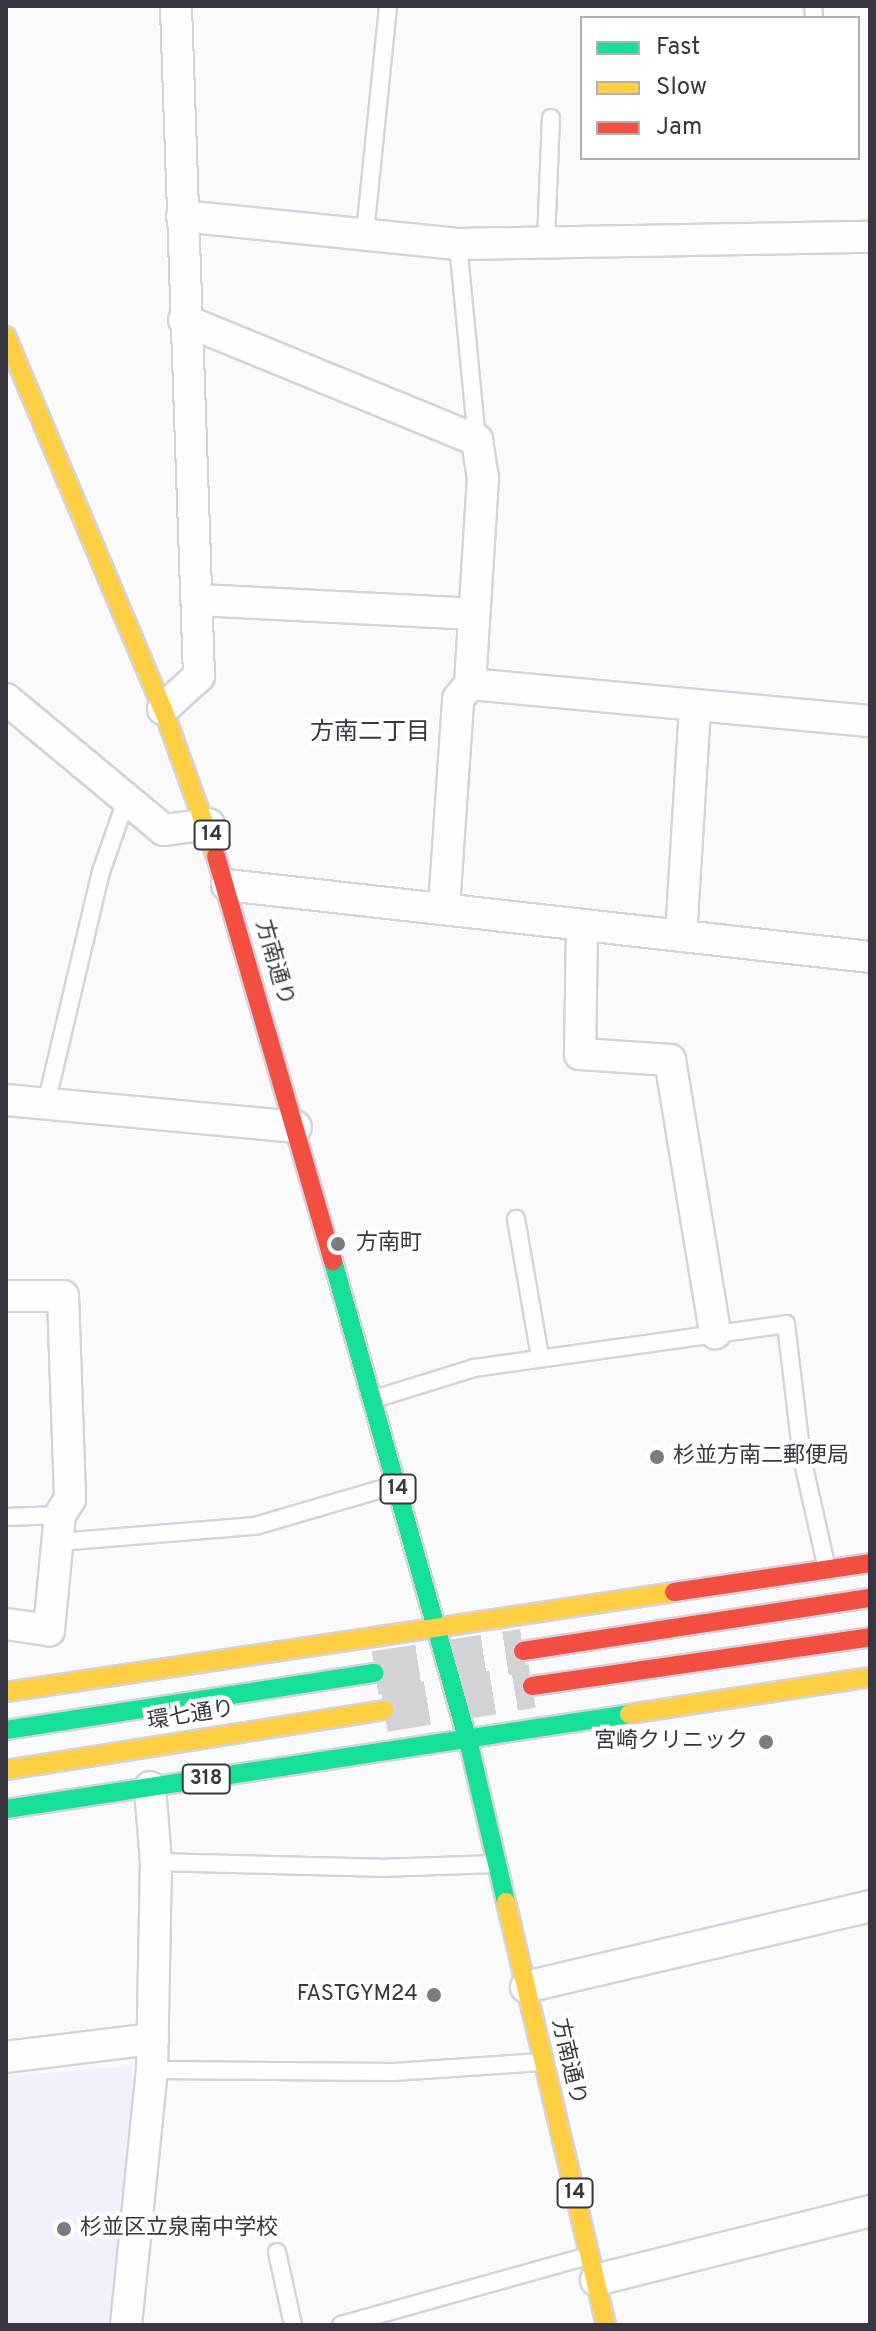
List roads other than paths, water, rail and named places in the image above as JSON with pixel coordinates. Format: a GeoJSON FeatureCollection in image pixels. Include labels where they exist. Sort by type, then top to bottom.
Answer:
{"type":"FeatureCollection","features":[{"type":"Feature","properties":{"kind":"main road","name":"方南通り"},"geometry":{"type":"LineString","coordinates":[[6,336],[209,824],[435,1624]]}},
{"type":"Feature","properties":{"kind":"main road"},"geometry":{"type":"LineString","coordinates":[[6,1692],[435,1624],[870,1563]]}},
{"type":"Feature","properties":{"kind":"main road"},"geometry":{"type":"LineString","coordinates":[[523,1651],[870,1598]]}},
{"type":"Feature","properties":{"kind":"main road","name":"14"},"geometry":{"type":"LineString","coordinates":[[435,1624],[468,1740]]}},
{"type":"Feature","properties":{"kind":"main road"},"geometry":{"type":"LineString","coordinates":[[532,1686],[870,1637]]}},
{"type":"Feature","properties":{"kind":"main road","name":"環七通り"},"geometry":{"type":"LineString","coordinates":[[6,1730],[375,1673]]}},
{"type":"Feature","properties":{"kind":"main road","name":"318"},"geometry":{"type":"LineString","coordinates":[[6,1809],[870,1677]]}},
{"type":"Feature","properties":{"kind":"main road","name":"環七通り"},"geometry":{"type":"LineString","coordinates":[[6,1770],[384,1710]]}},
{"type":"Feature","properties":{"kind":"main road","name":"方南通り"},"geometry":{"type":"LineString","coordinates":[[468,1740],[606,2325]]}},
{"type":"Feature","properties":{"kind":"street"},"geometry":{"type":"LineString","coordinates":[[163,709],[199,676],[184,320],[176,6]]}},
{"type":"Feature","properties":{"kind":"street"},"geometry":{"type":"LineString","coordinates":[[182,216],[458,244],[870,237]]}},
{"type":"Feature","properties":{"kind":"street"},"geometry":{"type":"LineString","coordinates":[[184,320],[477,440],[483,478],[471,614],[470,684],[458,699],[444,907]]}},
{"type":"Feature","properties":{"kind":"street"},"geometry":{"type":"LineString","coordinates":[[198,600],[471,614]]}},
{"type":"Feature","properties":{"kind":"street"},"geometry":{"type":"LineString","coordinates":[[470,684],[695,708],[870,721]]}},
{"type":"Feature","properties":{"kind":"street"},"geometry":{"type":"LineString","coordinates":[[6,699],[125,803],[164,830],[209,824]]}},
{"type":"Feature","properties":{"kind":"street"},"geometry":{"type":"LineString","coordinates":[[681,936],[695,708]]}},
{"type":"Feature","properties":{"kind":"street"},"geometry":{"type":"LineString","coordinates":[[227,885],[870,957]]}},
{"type":"Feature","properties":{"kind":"street"},"geometry":{"type":"LineString","coordinates":[[582,927],[580,1054],[670,1060],[715,1333]]}},
{"type":"Feature","properties":{"kind":"street"},"geometry":{"type":"LineString","coordinates":[[6,1100],[296,1127]]}},
{"type":"Feature","properties":{"kind":"street"},"geometry":{"type":"LineString","coordinates":[[6,1296],[63,1296],[70,1499],[59,1529],[49,1630],[6,1624]]}},
{"type":"Feature","properties":{"kind":"street"},"geometry":{"type":"LineString","coordinates":[[126,2325],[152,2070],[156,1862],[150,1787]]}},
{"type":"Feature","properties":{"kind":"street"},"geometry":{"type":"LineString","coordinates":[[526,1987],[870,1906]]}},
{"type":"Feature","properties":{"kind":"street"},"geometry":{"type":"LineString","coordinates":[[6,2057],[153,2039]]}},
{"type":"Feature","properties":{"kind":"street"},"geometry":{"type":"LineString","coordinates":[[593,2268],[870,2211]]}},
{"type":"Feature","properties":{"kind":"lane"},"geometry":{"type":"LineString","coordinates":[[365,233],[388,6]]}},
{"type":"Feature","properties":{"kind":"lane"},"geometry":{"type":"LineString","coordinates":[[546,241],[551,118]]}},
{"type":"Feature","properties":{"kind":"lane"},"geometry":{"type":"LineString","coordinates":[[458,244],[477,440]]}},
{"type":"Feature","properties":{"kind":"lane"},"geometry":{"type":"LineString","coordinates":[[46,1104],[101,872],[125,803]]}},
{"type":"Feature","properties":{"kind":"lane"},"geometry":{"type":"LineString","coordinates":[[516,1219],[540,1356]]}},
{"type":"Feature","properties":{"kind":"lane"},"geometry":{"type":"LineString","coordinates":[[372,1399],[474,1368],[540,1356],[786,1324],[802,1458],[827,1569]]}},
{"type":"Feature","properties":{"kind":"lane"},"geometry":{"type":"LineString","coordinates":[[6,1517],[59,1529],[255,1526],[397,1484]]}},
{"type":"Feature","properties":{"kind":"lane"},"geometry":{"type":"LineString","coordinates":[[156,1862],[379,1868],[498,1864]]}},
{"type":"Feature","properties":{"kind":"lane"},"geometry":{"type":"LineString","coordinates":[[152,2070],[394,2072],[543,2062]]}},
{"type":"Feature","properties":{"kind":"lane"},"geometry":{"type":"LineString","coordinates":[[277,2252],[293,2325]]}},
{"type":"Feature","properties":{"kind":"lane"},"geometry":{"type":"LineString","coordinates":[[341,2325],[593,2268]]}},
{"type":"Feature","properties":{"kind":"tunnel"},"geometry":{"type":"LineString","coordinates":[[375,1673],[523,1651]]}},
{"type":"Feature","properties":{"kind":"tunnel"},"geometry":{"type":"LineString","coordinates":[[384,1710],[532,1686]]}},
{"type":"Feature","properties":{"kind":"place","name":"方南町"},"geometry":{"type":"Point","coordinates":[338,1244]}},
{"type":"Feature","properties":{"kind":"place","name":"杉並方南二郵便局"},"geometry":{"type":"Point","coordinates":[657,1457]}},
{"type":"Feature","properties":{"kind":"place","name":"宮崎クリニック"},"geometry":{"type":"Point","coordinates":[766,1742]}},
{"type":"Feature","properties":{"kind":"place","name":"FASTGYM24"},"geometry":{"type":"Point","coordinates":[434,1995]}},
{"type":"Feature","properties":{"kind":"place","name":"杉並区立泉南中学校"},"geometry":{"type":"Point","coordinates":[64,2229]}},
{"type":"Feature","properties":{"kind":"district","name":"方南二丁目"},"geometry":{"type":"Point","coordinates":[370,734]}}]}
